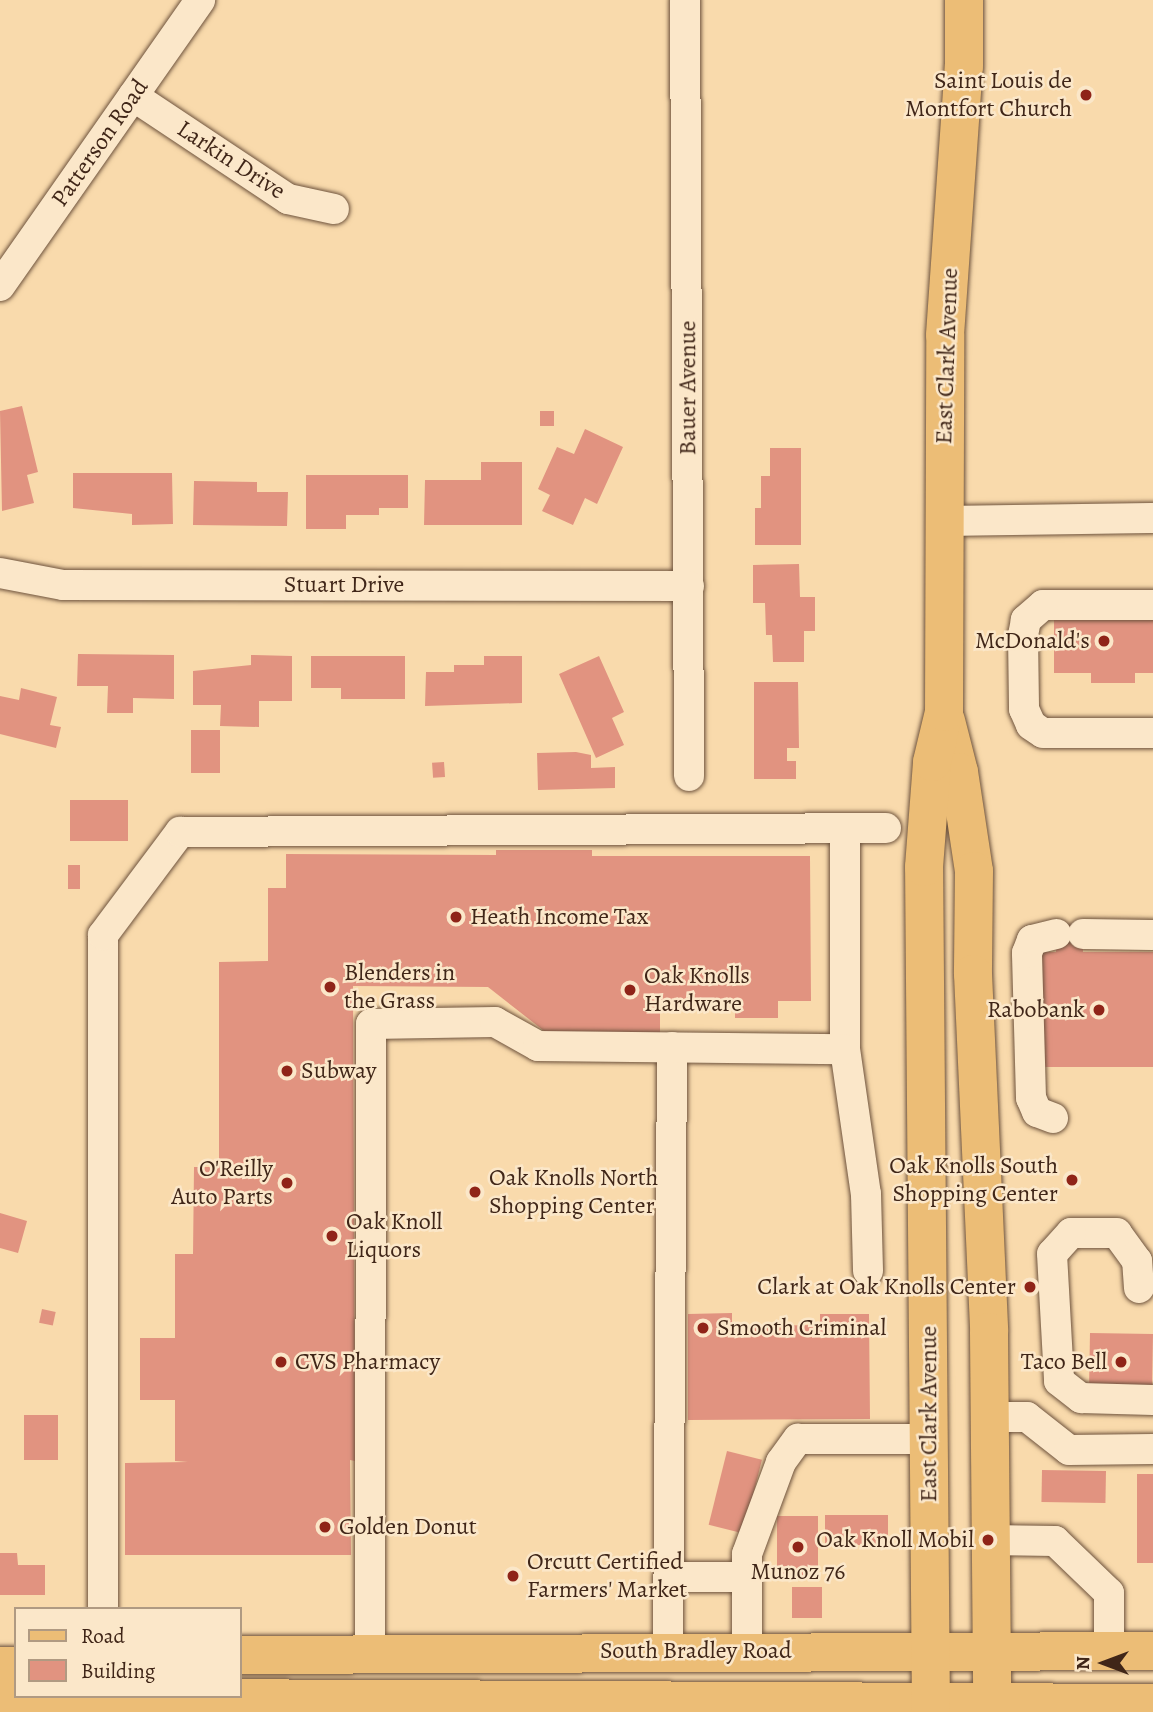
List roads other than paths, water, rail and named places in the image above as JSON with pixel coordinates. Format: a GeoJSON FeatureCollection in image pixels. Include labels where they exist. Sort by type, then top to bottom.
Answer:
{"type":"FeatureCollection","features":[{"type":"Feature","properties":{"kind":"main road","name":"East Clark Avenue"},"geometry":{"type":"LineString","coordinates":[[930,1708],[924,867],[946,823],[959,772],[944,712],[942,522],[945,335],[963,79],[964,0]]}},
{"type":"Feature","properties":{"kind":"main road","name":"East Clark Avenue"},"geometry":{"type":"LineString","coordinates":[[946,823],[974,871],[973,974],[989,1332],[988,1540],[992,1708]]}},
{"type":"Feature","properties":{"kind":"main road","name":"East Clark Avenue"},"geometry":{"type":"LineString","coordinates":[[925,1117],[951,1118],[958,1125],[974,1302],[980,1324],[989,1332]]}},
{"type":"Feature","properties":{"kind":"main road","name":"South Bradley Road"},"geometry":{"type":"LineString","coordinates":[[242,1655],[992,1649],[1153,1651]]}},
{"type":"Feature","properties":{"kind":"main road"},"geometry":{"type":"LineString","coordinates":[[340,1706],[346,1691],[379,1680],[502,1678],[550,1652]]}},
{"type":"Feature","properties":{"kind":"main road"},"geometry":{"type":"LineString","coordinates":[[0,1666],[14,1683]]}},
{"type":"Feature","properties":{"kind":"main road"},"geometry":{"type":"LineString","coordinates":[[242,1677],[302,1677],[330,1689],[340,1706]]}},
{"type":"Feature","properties":{"kind":"main road"},"geometry":{"type":"LineString","coordinates":[[129,1698],[340,1706],[1081,1708],[1153,1703]]}},
{"type":"Feature","properties":{"kind":"street","name":"Patterson Road"},"geometry":{"type":"LineString","coordinates":[[0,286],[200,0]]}},
{"type":"Feature","properties":{"kind":"street","name":"Bauer Avenue"},"geometry":{"type":"LineString","coordinates":[[685,0],[689,776]]}},
{"type":"Feature","properties":{"kind":"street","name":"Larkin Drive"},"geometry":{"type":"LineString","coordinates":[[133,96],[288,199],[334,209]]}},
{"type":"Feature","properties":{"kind":"street"},"geometry":{"type":"LineString","coordinates":[[942,522],[1153,518]]}},
{"type":"Feature","properties":{"kind":"street","name":"Stuart Drive"},"geometry":{"type":"LineString","coordinates":[[0,573],[63,585],[689,586]]}},
{"type":"Feature","properties":{"kind":"street"},"geometry":{"type":"LineString","coordinates":[[1153,605],[1054,603],[1033,611],[1023,635],[1024,709],[1031,725],[1043,733],[1153,733]]}},
{"type":"Feature","properties":{"kind":"street"},"geometry":{"type":"LineString","coordinates":[[103,1607],[103,935],[180,832],[886,828]]}},
{"type":"Feature","properties":{"kind":"street"},"geometry":{"type":"LineString","coordinates":[[845,829],[845,1049],[866,1194],[868,1271]]}},
{"type":"Feature","properties":{"kind":"street"},"geometry":{"type":"LineString","coordinates":[[1053,1118],[1037,1112],[1031,1098],[1027,953],[1032,940],[1069,934],[1153,935]]}},
{"type":"Feature","properties":{"kind":"street"},"geometry":{"type":"LineString","coordinates":[[370,1654],[371,1024],[495,1022],[538,1046],[845,1049]]}},
{"type":"Feature","properties":{"kind":"street"},"geometry":{"type":"LineString","coordinates":[[668,1651],[672,1047]]}},
{"type":"Feature","properties":{"kind":"street"},"geometry":{"type":"LineString","coordinates":[[1139,1288],[1137,1261],[1117,1233],[1071,1233],[1052,1254],[1059,1381],[1081,1398],[1153,1400]]}},
{"type":"Feature","properties":{"kind":"street"},"geometry":{"type":"LineString","coordinates":[[990,1417],[1027,1417],[1069,1450],[1153,1449]]}},
{"type":"Feature","properties":{"kind":"street"},"geometry":{"type":"LineString","coordinates":[[747,1651],[747,1554],[781,1462],[798,1439],[929,1439]]}},
{"type":"Feature","properties":{"kind":"street"},"geometry":{"type":"LineString","coordinates":[[988,1540],[1055,1541],[1109,1593],[1110,1650]]}},
{"type":"Feature","properties":{"kind":"street"},"geometry":{"type":"LineString","coordinates":[[669,1577],[747,1577]]}},
{"type":"Feature","properties":{"kind":"place","name":"Saint Louis de Montfort Church"},"geometry":{"type":"Point","coordinates":[1086,95]}},
{"type":"Feature","properties":{"kind":"place","name":"McDonald's"},"geometry":{"type":"Point","coordinates":[1104,641]}},
{"type":"Feature","properties":{"kind":"place","name":"Heath Income Tax"},"geometry":{"type":"Point","coordinates":[456,917]}},
{"type":"Feature","properties":{"kind":"place","name":"Blenders in the Grass"},"geometry":{"type":"Point","coordinates":[330,987]}},
{"type":"Feature","properties":{"kind":"place","name":"Oak Knolls Hardware"},"geometry":{"type":"Point","coordinates":[630,990]}},
{"type":"Feature","properties":{"kind":"place","name":"Rabobank"},"geometry":{"type":"Point","coordinates":[1099,1010]}},
{"type":"Feature","properties":{"kind":"place","name":"Subway"},"geometry":{"type":"Point","coordinates":[287,1071]}},
{"type":"Feature","properties":{"kind":"place","name":"Oak Knolls South Shopping Center"},"geometry":{"type":"Point","coordinates":[1072,1180]}},
{"type":"Feature","properties":{"kind":"place","name":"O'Reilly Auto Parts"},"geometry":{"type":"Point","coordinates":[287,1183]}},
{"type":"Feature","properties":{"kind":"place","name":"Oak Knolls North Shopping Center"},"geometry":{"type":"Point","coordinates":[475,1192]}},
{"type":"Feature","properties":{"kind":"place","name":"Oak Knoll Liquors"},"geometry":{"type":"Point","coordinates":[332,1236]}},
{"type":"Feature","properties":{"kind":"place","name":"Clark at Oak Knolls Center"},"geometry":{"type":"Point","coordinates":[1030,1287]}},
{"type":"Feature","properties":{"kind":"place","name":"Smooth Criminal"},"geometry":{"type":"Point","coordinates":[703,1328]}},
{"type":"Feature","properties":{"kind":"place","name":"CVS Pharmacy"},"geometry":{"type":"Point","coordinates":[281,1362]}},
{"type":"Feature","properties":{"kind":"place","name":"Taco Bell"},"geometry":{"type":"Point","coordinates":[1121,1362]}},
{"type":"Feature","properties":{"kind":"place","name":"Golden Donut"},"geometry":{"type":"Point","coordinates":[325,1527]}},
{"type":"Feature","properties":{"kind":"place","name":"Oak Knoll Mobil"},"geometry":{"type":"Point","coordinates":[988,1540]}},
{"type":"Feature","properties":{"kind":"place","name":"Munoz 76"},"geometry":{"type":"Point","coordinates":[798,1547]}},
{"type":"Feature","properties":{"kind":"place","name":"Orcutt Certified Farmers' Market"},"geometry":{"type":"Point","coordinates":[513,1576]}}]}
